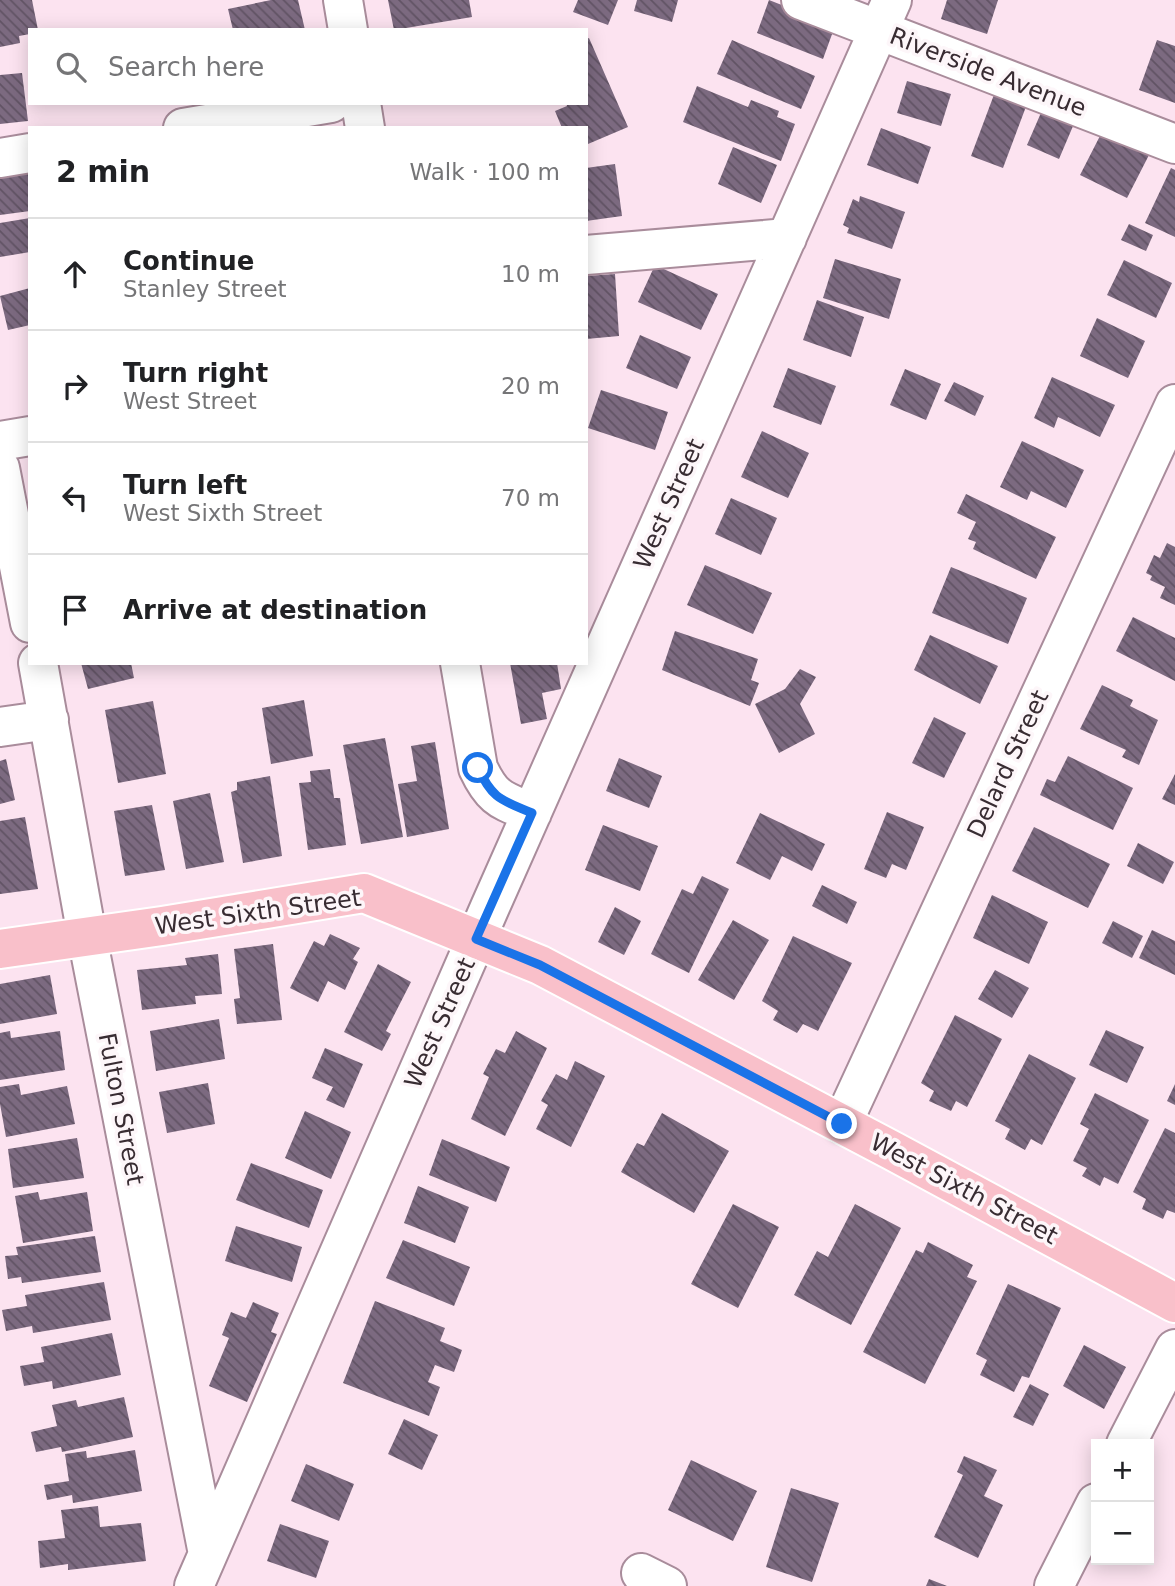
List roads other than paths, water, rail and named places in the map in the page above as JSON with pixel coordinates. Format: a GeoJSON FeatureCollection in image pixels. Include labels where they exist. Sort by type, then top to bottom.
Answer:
{"type":"FeatureCollection","features":[{"type":"Feature","properties":{"kind":"main road","name":"West Sixth Street"},"geometry":{"type":"LineString","coordinates":[[0,949],[364,893],[540,965],[1175,1303]]}},
{"type":"Feature","properties":{"kind":"street"},"geometry":{"type":"LineString","coordinates":[[343,0],[348,28]]}},
{"type":"Feature","properties":{"kind":"street","name":"Riverside Avenue"},"geometry":{"type":"LineString","coordinates":[[802,0],[886,15],[1175,144]]}},
{"type":"Feature","properties":{"kind":"street","name":"West Street"},"geometry":{"type":"LineString","coordinates":[[201,1570],[476,939],[886,15]]}},
{"type":"Feature","properties":{"kind":"street"},"geometry":{"type":"LineString","coordinates":[[195,126],[319,105]]}},
{"type":"Feature","properties":{"kind":"street"},"geometry":{"type":"LineString","coordinates":[[361,105],[365,126]]}},
{"type":"Feature","properties":{"kind":"street"},"geometry":{"type":"LineString","coordinates":[[0,158],[28,153]]}},
{"type":"Feature","properties":{"kind":"street"},"geometry":{"type":"LineString","coordinates":[[588,255],[787,238]]}},
{"type":"Feature","properties":{"kind":"street","name":"Delard Street"},"geometry":{"type":"LineString","coordinates":[[842,1124],[1175,404]]}},
{"type":"Feature","properties":{"kind":"street"},"geometry":{"type":"LineString","coordinates":[[0,441],[28,436]]}},
{"type":"Feature","properties":{"kind":"street"},"geometry":{"type":"LineString","coordinates":[[0,468],[9,566],[28,615]]}},
{"type":"Feature","properties":{"kind":"street","name":"Fulton Street"},"geometry":{"type":"LineString","coordinates":[[37,665],[201,1570]]}},
{"type":"Feature","properties":{"kind":"street"},"geometry":{"type":"LineString","coordinates":[[460,665],[478,768],[485,783],[499,799],[532,813]]}},
{"type":"Feature","properties":{"kind":"street"},"geometry":{"type":"LineString","coordinates":[[0,727],[48,720]]}},
{"type":"Feature","properties":{"kind":"street"},"geometry":{"type":"LineString","coordinates":[[1129,1439],[1175,1349]]}},
{"type":"Feature","properties":{"kind":"street"},"geometry":{"type":"LineString","coordinates":[[1054,1586],[1091,1513]]}}]}
